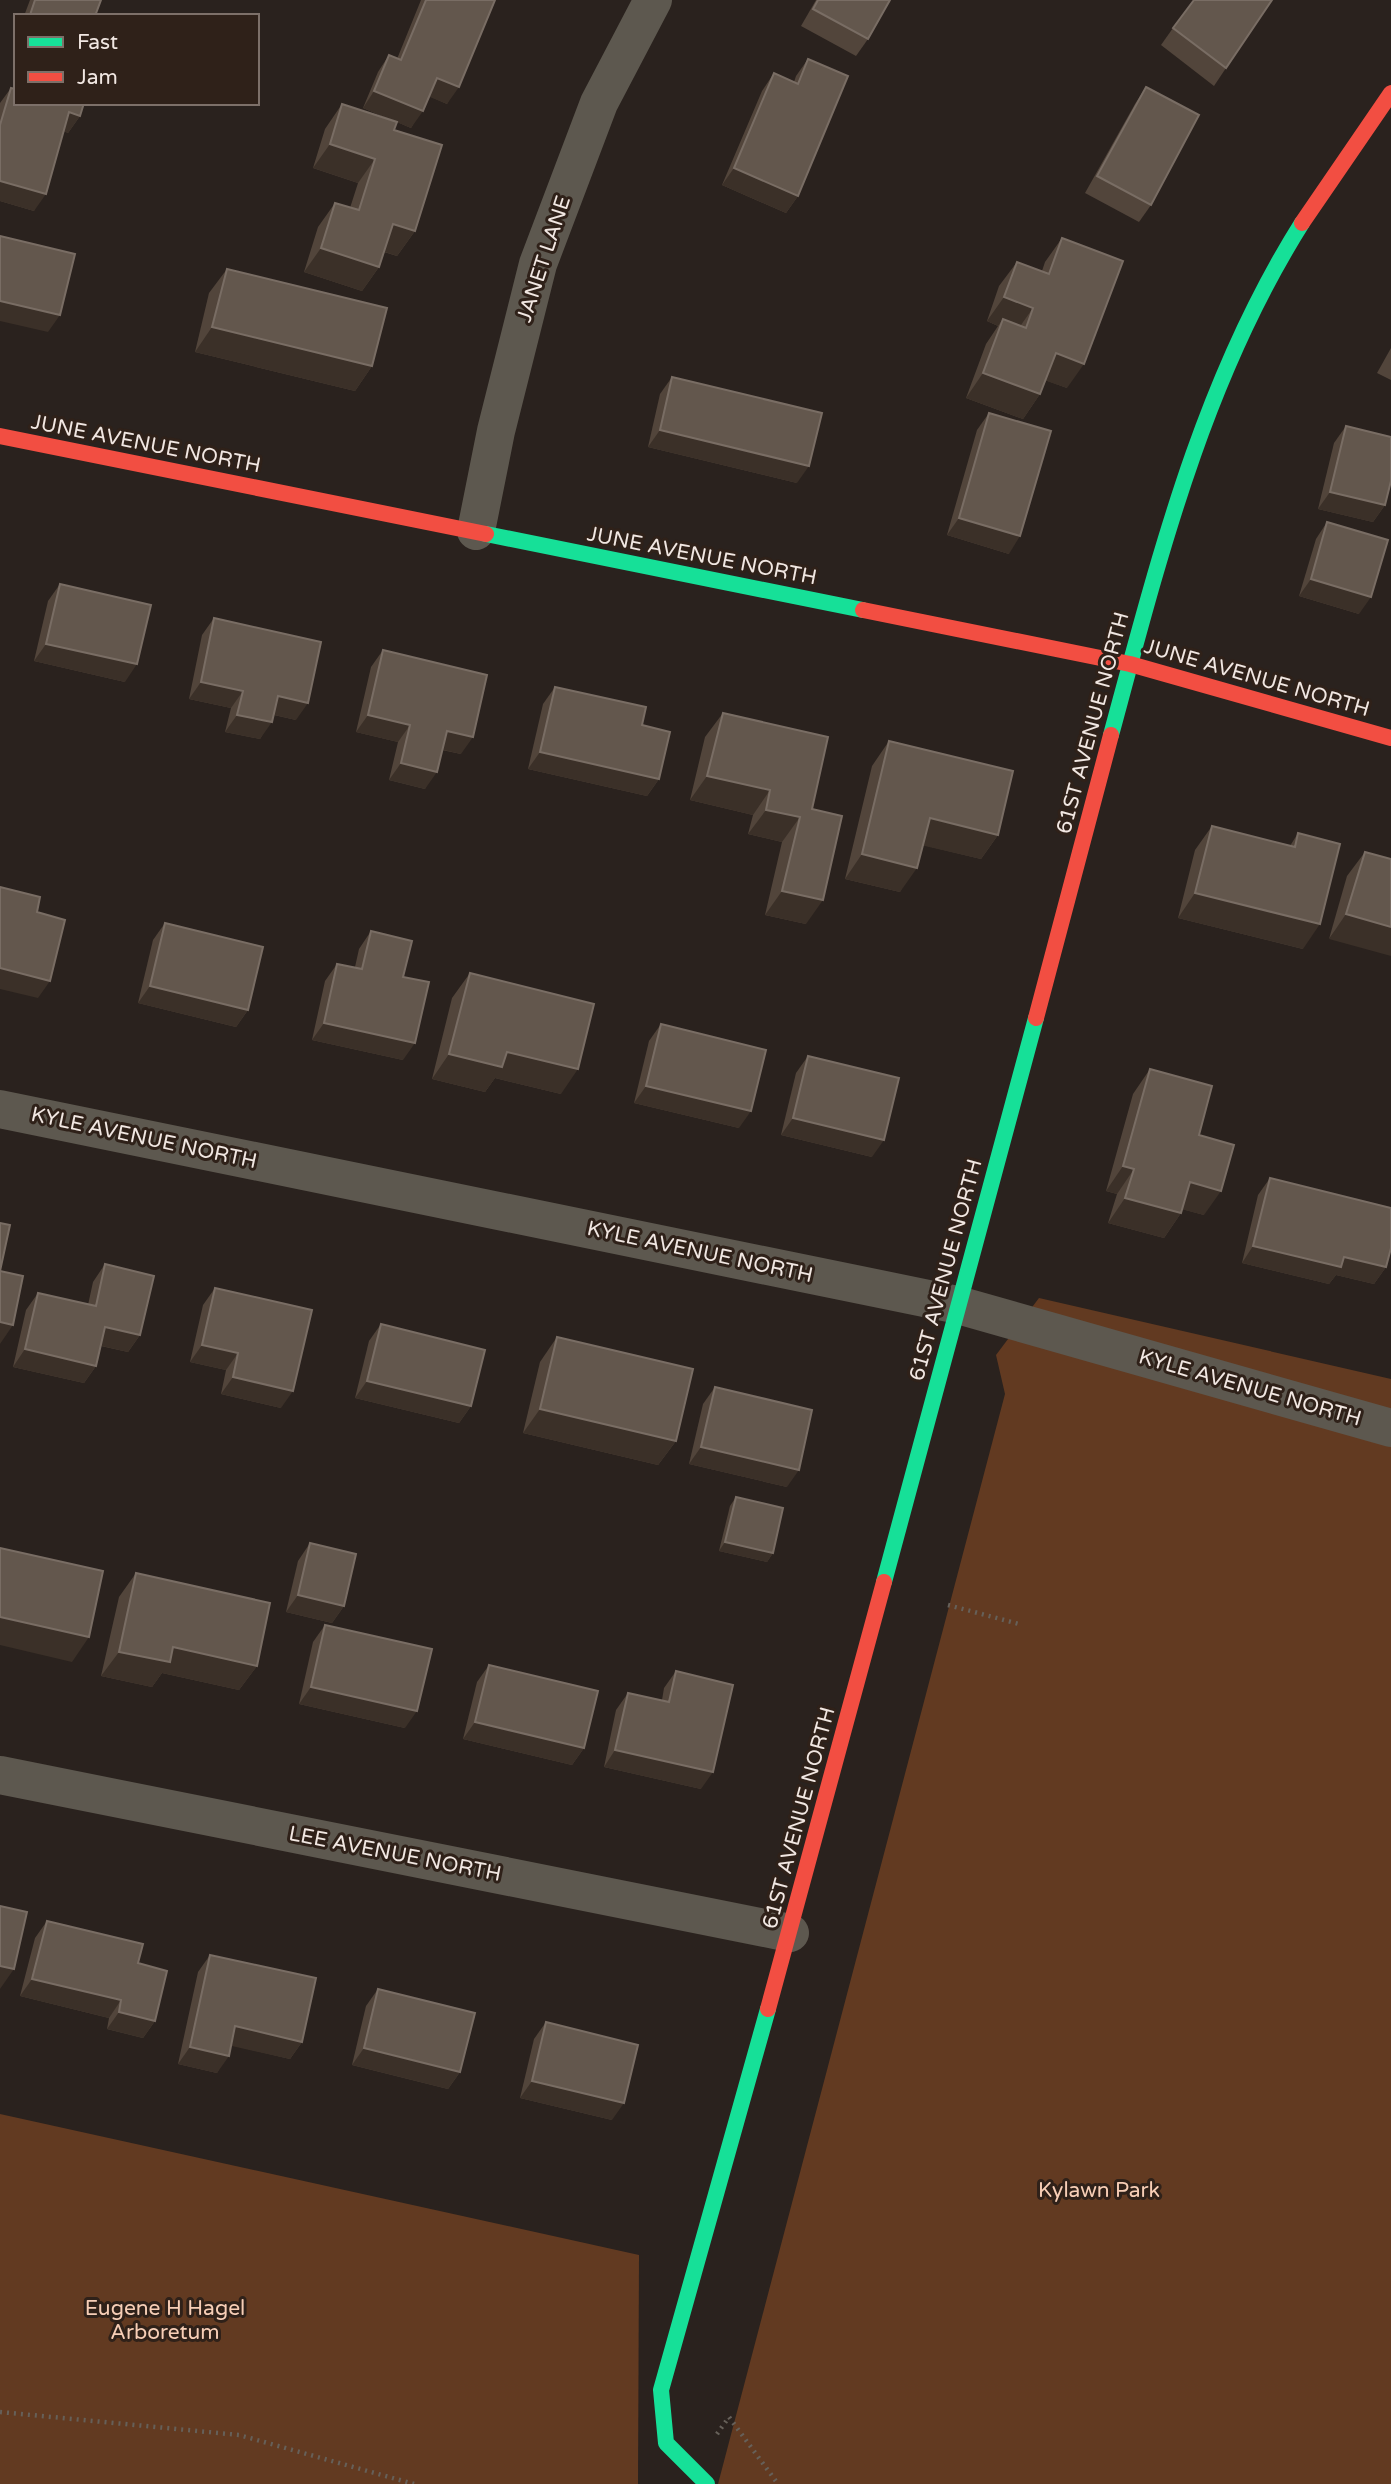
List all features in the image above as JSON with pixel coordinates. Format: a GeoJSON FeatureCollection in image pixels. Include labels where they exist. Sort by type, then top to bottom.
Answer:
{"type":"FeatureCollection","features":[{"type":"Feature","properties":{"kind":"street","name":"JANET LANE"},"geometry":{"type":"LineString","coordinates":[[475,531],[496,431],[538,264],[599,103],[653,0]]}},
{"type":"Feature","properties":{"kind":"street","name":"61ST AVENUE NORTH"},"geometry":{"type":"LineString","coordinates":[[707,2484],[666,2443],[662,2390],[790,1933],[1130,664],[1194,444],[1244,326],[1304,215],[1391,93]]}},
{"type":"Feature","properties":{"kind":"street","name":"JUNE AVENUE NORTH"},"geometry":{"type":"LineString","coordinates":[[0,436],[1130,664],[1391,738]]}},
{"type":"Feature","properties":{"kind":"street","name":"KYLE AVENUE NORTH"},"geometry":{"type":"LineString","coordinates":[[0,1109],[958,1305],[1391,1428]]}},
{"type":"Feature","properties":{"kind":"street","name":"LEE AVENUE NORTH"},"geometry":{"type":"LineString","coordinates":[[0,1774],[790,1933]]}},
{"type":"Feature","properties":{"kind":"path"},"geometry":{"type":"LineString","coordinates":[[948,1605],[1019,1624]]}},
{"type":"Feature","properties":{"kind":"path"},"geometry":{"type":"LineString","coordinates":[[0,2412],[239,2435],[414,2484]]}},
{"type":"Feature","properties":{"kind":"path"},"geometry":{"type":"LineString","coordinates":[[729,2417],[778,2484]]}},
{"type":"Feature","properties":{"kind":"green space","name":"Kylawn Park"},"geometry":{"type":"Polygon","coordinates":[[[1039,1298],[1391,1379],[1391,2484],[718,2484],[1005,1394],[996,1355],[1039,1298]]]}},
{"type":"Feature","properties":{"kind":"green space","name":"Eugene H Hagel Arboretum"},"geometry":{"type":"Polygon","coordinates":[[[0,2114],[639,2255],[638,2484],[0,2484],[0,2114]]]}},
{"type":"Feature","properties":{"kind":"building"},"geometry":{"type":"Polygon","coordinates":[[[35,0],[101,0],[96,14],[30,14],[35,0]]]}},
{"type":"Feature","properties":{"kind":"building"},"geometry":{"type":"Polygon","coordinates":[[[426,0],[495,0],[459,87],[437,78],[423,111],[374,91],[389,55],[401,60],[426,0]]]}},
{"type":"Feature","properties":{"kind":"building"},"geometry":{"type":"Polygon","coordinates":[[[818,0],[890,0],[868,39],[813,9],[818,0]]]}},
{"type":"Feature","properties":{"kind":"building"},"geometry":{"type":"Polygon","coordinates":[[[1194,0],[1272,0],[1226,68],[1173,28],[1194,0]]]}},
{"type":"Feature","properties":{"kind":"building"},"geometry":{"type":"Polygon","coordinates":[[[808,59],[848,76],[798,196],[734,168],[774,73],[798,84],[808,59]]]}},
{"type":"Feature","properties":{"kind":"building"},"geometry":{"type":"Polygon","coordinates":[[[1146,87],[1199,115],[1151,205],[1097,176],[1146,87]]]}},
{"type":"Feature","properties":{"kind":"building"},"geometry":{"type":"Polygon","coordinates":[[[11,88],[14,89],[14,105],[83,105],[80,116],[69,112],[46,194],[0,181],[0,125],[11,88]]]}},
{"type":"Feature","properties":{"kind":"building"},"geometry":{"type":"Polygon","coordinates":[[[342,104],[397,122],[394,130],[442,145],[415,231],[393,224],[379,267],[321,248],[335,203],[359,210],[375,159],[330,144],[342,104]]]}},
{"type":"Feature","properties":{"kind":"building"},"geometry":{"type":"Polygon","coordinates":[[[0,236],[75,254],[60,315],[0,301],[0,236]]]}},
{"type":"Feature","properties":{"kind":"building"},"geometry":{"type":"Polygon","coordinates":[[[1062,238],[1123,261],[1084,364],[1056,353],[1040,394],[983,373],[1003,319],[1026,328],[1033,308],[1004,297],[1017,262],[1049,274],[1062,238]]]}},
{"type":"Feature","properties":{"kind":"building"},"geometry":{"type":"Polygon","coordinates":[[[227,269],[387,308],[372,366],[212,327],[227,269]]]}},
{"type":"Feature","properties":{"kind":"building"},"geometry":{"type":"Polygon","coordinates":[[[672,377],[822,413],[809,466],[660,430],[672,377]]]}},
{"type":"Feature","properties":{"kind":"building"},"geometry":{"type":"Polygon","coordinates":[[[989,413],[1051,431],[1020,536],[959,518],[989,413]]]}},
{"type":"Feature","properties":{"kind":"building"},"geometry":{"type":"Polygon","coordinates":[[[1346,426],[1391,437],[1391,481],[1385,505],[1330,492],[1346,426]]]}},
{"type":"Feature","properties":{"kind":"building"},"geometry":{"type":"Polygon","coordinates":[[[1327,522],[1388,540],[1371,597],[1311,579],[1327,522]]]}},
{"type":"Feature","properties":{"kind":"building"},"geometry":{"type":"Polygon","coordinates":[[[60,584],[151,605],[137,664],[46,644],[60,584]]]}},
{"type":"Feature","properties":{"kind":"building"},"geometry":{"type":"Polygon","coordinates":[[[214,618],[321,642],[308,703],[278,696],[272,722],[237,715],[243,691],[201,682],[214,618]]]}},
{"type":"Feature","properties":{"kind":"building"},"geometry":{"type":"Polygon","coordinates":[[[383,650],[487,675],[473,737],[447,731],[437,772],[401,763],[410,725],[368,715],[383,650]]]}},
{"type":"Feature","properties":{"kind":"building"},"geometry":{"type":"Polygon","coordinates":[[[555,687],[646,707],[642,725],[670,732],[659,779],[540,752],[555,687]]]}},
{"type":"Feature","properties":{"kind":"building"},"geometry":{"type":"Polygon","coordinates":[[[723,713],[828,737],[812,809],[842,816],[823,900],[782,891],[800,817],[766,810],[770,790],[707,776],[723,713]]]}},
{"type":"Feature","properties":{"kind":"building"},"geometry":{"type":"Polygon","coordinates":[[[889,741],[1013,771],[998,835],[930,818],[917,868],[862,854],[889,741]]]}},
{"type":"Feature","properties":{"kind":"building"},"geometry":{"type":"Polygon","coordinates":[[[1212,826],[1295,847],[1298,833],[1340,844],[1320,924],[1195,893],[1212,826]]]}},
{"type":"Feature","properties":{"kind":"building"},"geometry":{"type":"Polygon","coordinates":[[[1365,852],[1391,859],[1391,927],[1346,914],[1365,852]]]}},
{"type":"Feature","properties":{"kind":"building"},"geometry":{"type":"Polygon","coordinates":[[[0,887],[40,897],[37,912],[65,920],[50,981],[0,968],[0,887]]]}},
{"type":"Feature","properties":{"kind":"building"},"geometry":{"type":"Polygon","coordinates":[[[165,923],[263,947],[248,1010],[150,986],[165,923]]]}},
{"type":"Feature","properties":{"kind":"building"},"geometry":{"type":"Polygon","coordinates":[[[371,931],[412,941],[403,977],[429,982],[415,1043],[324,1023],[337,964],[362,969],[371,931]]]}},
{"type":"Feature","properties":{"kind":"building"},"geometry":{"type":"Polygon","coordinates":[[[470,973],[594,1004],[578,1069],[507,1052],[502,1067],[449,1054],[470,973]]]}},
{"type":"Feature","properties":{"kind":"building"},"geometry":{"type":"Polygon","coordinates":[[[661,1024],[766,1050],[751,1111],[646,1086],[661,1024]]]}},
{"type":"Feature","properties":{"kind":"building"},"geometry":{"type":"Polygon","coordinates":[[[808,1056],[899,1078],[884,1140],[793,1118],[808,1056]]]}},
{"type":"Feature","properties":{"kind":"building"},"geometry":{"type":"Polygon","coordinates":[[[1150,1069],[1212,1086],[1199,1135],[1234,1145],[1221,1191],[1190,1182],[1181,1213],[1125,1198],[1134,1169],[1123,1166],[1150,1069]]]}},
{"type":"Feature","properties":{"kind":"building"},"geometry":{"type":"Polygon","coordinates":[[[1270,1178],[1391,1208],[1391,1248],[1386,1267],[1344,1257],[1341,1267],[1253,1246],[1270,1178]]]}},
{"type":"Feature","properties":{"kind":"building"},"geometry":{"type":"Polygon","coordinates":[[[0,1223],[10,1225],[0,1271],[0,1223]]]}},
{"type":"Feature","properties":{"kind":"building"},"geometry":{"type":"Polygon","coordinates":[[[105,1264],[154,1276],[140,1335],[105,1327],[96,1366],[25,1349],[38,1293],[96,1306],[105,1264]]]}},
{"type":"Feature","properties":{"kind":"building"},"geometry":{"type":"Polygon","coordinates":[[[0,1271],[23,1276],[13,1325],[0,1322],[0,1271]]]}},
{"type":"Feature","properties":{"kind":"building"},"geometry":{"type":"Polygon","coordinates":[[[215,1288],[312,1310],[293,1391],[233,1377],[238,1353],[202,1345],[215,1288]]]}},
{"type":"Feature","properties":{"kind":"building"},"geometry":{"type":"Polygon","coordinates":[[[381,1324],[485,1350],[471,1406],[367,1381],[381,1324]]]}},
{"type":"Feature","properties":{"kind":"building"},"geometry":{"type":"Polygon","coordinates":[[[557,1337],[693,1369],[676,1441],[540,1409],[557,1337]]]}},
{"type":"Feature","properties":{"kind":"building"},"geometry":{"type":"Polygon","coordinates":[[[715,1387],[812,1410],[799,1470],[701,1447],[715,1387]]]}},
{"type":"Feature","properties":{"kind":"building"},"geometry":{"type":"Polygon","coordinates":[[[736,1497],[783,1508],[773,1553],[725,1542],[736,1497]]]}},
{"type":"Feature","properties":{"kind":"building"},"geometry":{"type":"Polygon","coordinates":[[[310,1543],[356,1554],[344,1606],[298,1595],[310,1543]]]}},
{"type":"Feature","properties":{"kind":"building"},"geometry":{"type":"Polygon","coordinates":[[[0,1548],[103,1571],[89,1637],[0,1617],[0,1548]]]}},
{"type":"Feature","properties":{"kind":"building"},"geometry":{"type":"Polygon","coordinates":[[[136,1573],[270,1603],[257,1666],[173,1647],[170,1662],[119,1652],[136,1573]]]}},
{"type":"Feature","properties":{"kind":"building"},"geometry":{"type":"Polygon","coordinates":[[[325,1625],[432,1649],[417,1711],[311,1687],[325,1625]]]}},
{"type":"Feature","properties":{"kind":"building"},"geometry":{"type":"Polygon","coordinates":[[[489,1665],[598,1691],[584,1748],[475,1722],[489,1665]]]}},
{"type":"Feature","properties":{"kind":"building"},"geometry":{"type":"Polygon","coordinates":[[[676,1671],[733,1685],[713,1772],[615,1750],[628,1693],[669,1702],[676,1671]]]}},
{"type":"Feature","properties":{"kind":"building"},"geometry":{"type":"Polygon","coordinates":[[[0,1906],[27,1912],[14,1969],[0,1966],[0,1906]]]}},
{"type":"Feature","properties":{"kind":"building"},"geometry":{"type":"Polygon","coordinates":[[[47,1921],[143,1944],[138,1963],[167,1971],[155,2021],[119,2012],[121,2000],[32,1979],[47,1921]]]}},
{"type":"Feature","properties":{"kind":"building"},"geometry":{"type":"Polygon","coordinates":[[[210,1955],[316,1978],[302,2042],[235,2026],[229,2056],[190,2047],[210,1955]]]}},
{"type":"Feature","properties":{"kind":"building"},"geometry":{"type":"Polygon","coordinates":[[[378,1989],[475,2013],[460,2072],[364,2048],[378,1989]]]}},
{"type":"Feature","properties":{"kind":"building"},"geometry":{"type":"Polygon","coordinates":[[[546,2022],[638,2045],[624,2103],[532,2081],[546,2022]]]}},
{"type":"Feature","properties":{"kind":"traffic: fast"},"geometry":{"type":"LineString","coordinates":[[1111,735],[1166,537],[1211,407],[1237,344],[1267,283],[1302,223]]}},
{"type":"Feature","properties":{"kind":"traffic: fast"},"geometry":{"type":"LineString","coordinates":[[486,534],[863,610]]}},
{"type":"Feature","properties":{"kind":"traffic: fast"},"geometry":{"type":"LineString","coordinates":[[884,1582],[1036,1018]]}},
{"type":"Feature","properties":{"kind":"traffic: fast"},"geometry":{"type":"LineString","coordinates":[[707,2484],[666,2443],[661,2390],[768,2009]]}},
{"type":"Feature","properties":{"kind":"traffic: jam"},"geometry":{"type":"LineString","coordinates":[[1302,223],[1391,93]]}},
{"type":"Feature","properties":{"kind":"traffic: jam"},"geometry":{"type":"LineString","coordinates":[[0,436],[486,534]]}},
{"type":"Feature","properties":{"kind":"traffic: jam"},"geometry":{"type":"LineString","coordinates":[[863,610],[1130,664],[1391,738]]}},
{"type":"Feature","properties":{"kind":"traffic: jam"},"geometry":{"type":"LineString","coordinates":[[1036,1018],[1111,735]]}},
{"type":"Feature","properties":{"kind":"traffic: jam"},"geometry":{"type":"LineString","coordinates":[[768,2009],[884,1582]]}}]}
